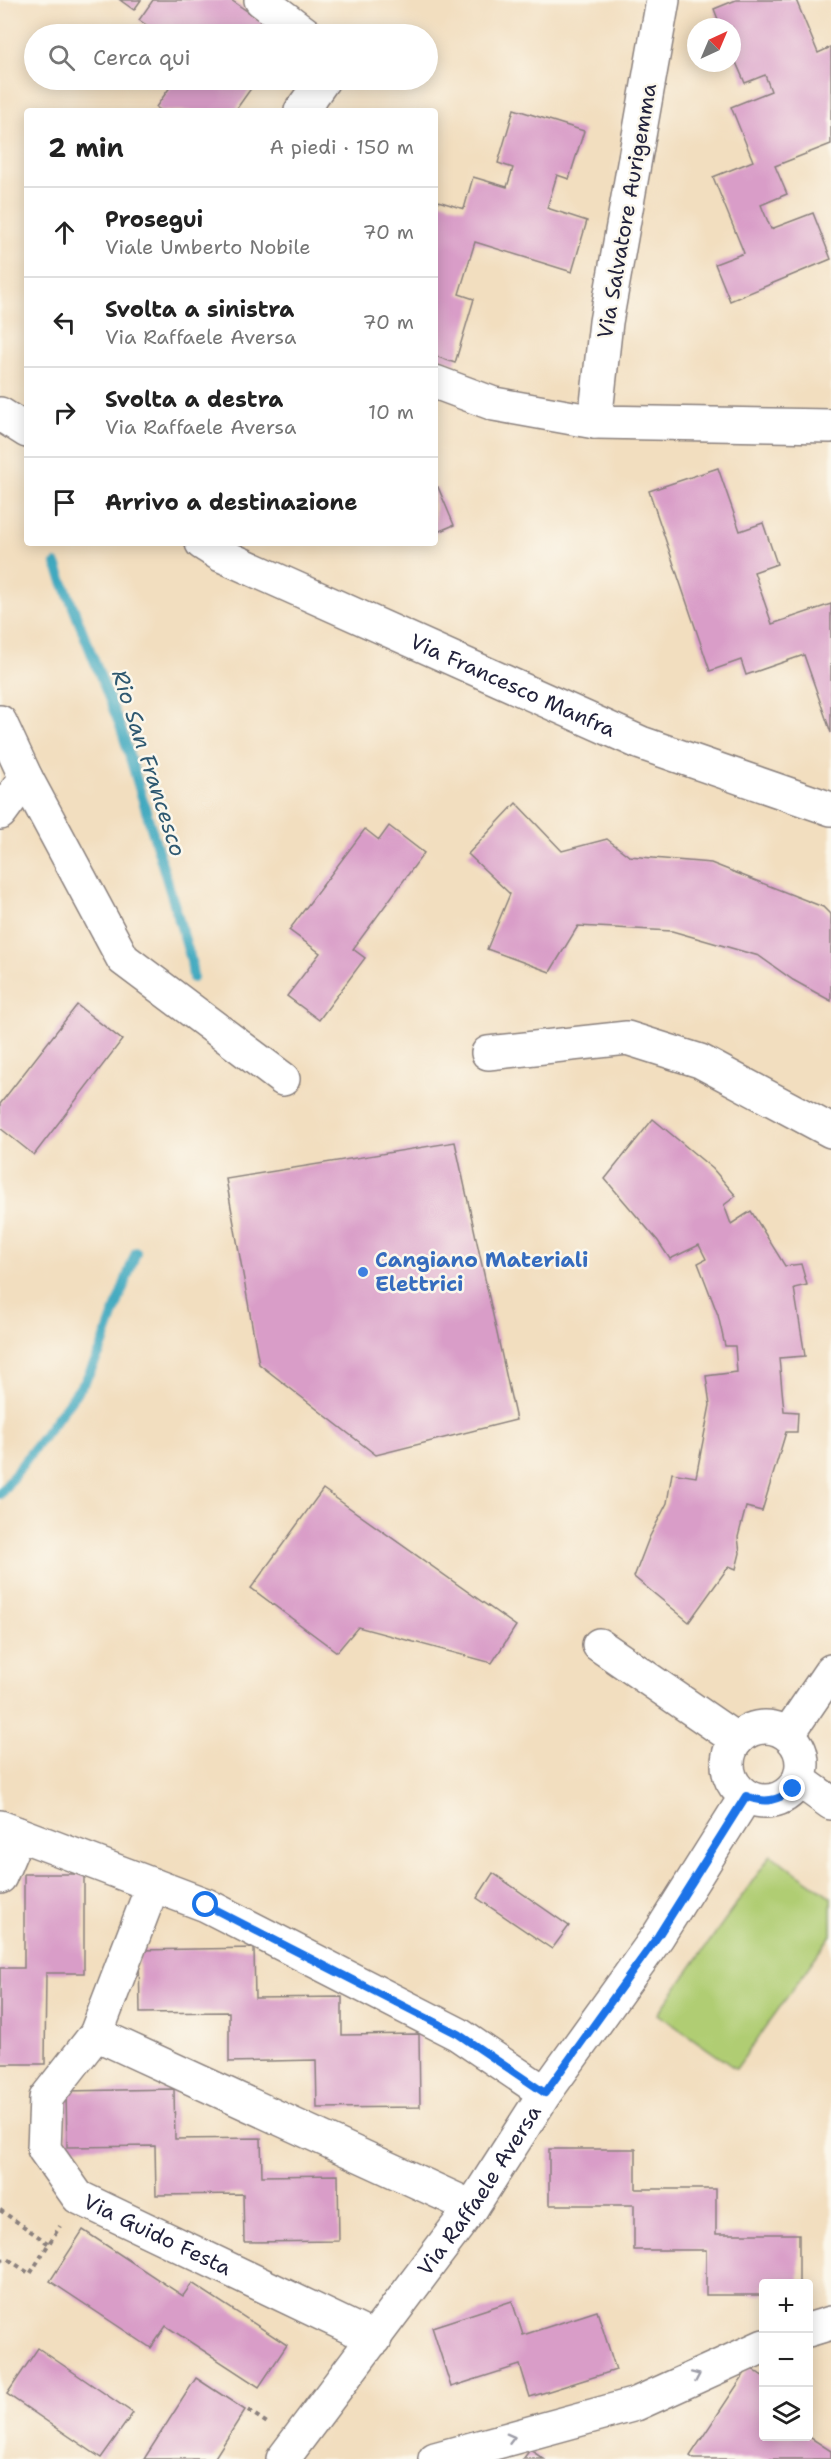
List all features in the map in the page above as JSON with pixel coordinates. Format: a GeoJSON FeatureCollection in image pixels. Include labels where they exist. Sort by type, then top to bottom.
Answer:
{"type":"FeatureCollection","features":[{"type":"Feature","properties":{"kind":"street"},"geometry":{"type":"LineString","coordinates":[[261,0],[293,24]]}},
{"type":"Feature","properties":{"kind":"street","name":"Via Salvatore Aurigemma"},"geometry":{"type":"LineString","coordinates":[[595,422],[606,322],[663,0]]}},
{"type":"Feature","properties":{"kind":"street"},"geometry":{"type":"LineString","coordinates":[[303,108],[316,90]]}},
{"type":"Feature","properties":{"kind":"street"},"geometry":{"type":"LineString","coordinates":[[438,383],[494,404],[595,422],[831,426]]}},
{"type":"Feature","properties":{"kind":"street"},"geometry":{"type":"LineString","coordinates":[[0,414],[24,429]]}},
{"type":"Feature","properties":{"kind":"street","name":"Via Francesco Manfra"},"geometry":{"type":"LineString","coordinates":[[207,546],[221,555],[641,743],[831,809]]}},
{"type":"Feature","properties":{"kind":"street"},"geometry":{"type":"LineString","coordinates":[[0,722],[26,778],[123,959],[283,1079]]}},
{"type":"Feature","properties":{"kind":"street"},"geometry":{"type":"LineString","coordinates":[[0,813],[26,778]]}},
{"type":"Feature","properties":{"kind":"street"},"geometry":{"type":"LineString","coordinates":[[488,1053],[627,1038],[700,1061],[831,1131]]}},
{"type":"Feature","properties":{"kind":"street"},"geometry":{"type":"LineString","coordinates":[[599,1645],[737,1740]]}},
{"type":"Feature","properties":{"kind":"street"},"geometry":{"type":"LineString","coordinates":[[788,1734],[831,1671]]}},
{"type":"Feature","properties":{"kind":"street"},"geometry":{"type":"LineString","coordinates":[[767,1727],[788,1734],[801,1755],[802,1768],[799,1780],[793,1789],[775,1800],[754,1800],[746,1796],[736,1787],[729,1770],[730,1751],[737,1740],[746,1733],[767,1727]]}},
{"type":"Feature","properties":{"kind":"street"},"geometry":{"type":"LineString","coordinates":[[799,1780],[831,1803]]}},
{"type":"Feature","properties":{"kind":"street","name":"Via Raffaele Aversa"},"geometry":{"type":"LineString","coordinates":[[283,2459],[472,2207],[545,2093],[658,1936],[746,1796]]}},
{"type":"Feature","properties":{"kind":"street"},"geometry":{"type":"LineString","coordinates":[[0,1876],[9,1831],[206,1905],[458,2034],[545,2093]]}},
{"type":"Feature","properties":{"kind":"street","name":"Via Guido Festa"},"geometry":{"type":"LineString","coordinates":[[153,1885],[96,2034],[46,2098],[44,2149],[78,2197],[375,2339]]}},
{"type":"Feature","properties":{"kind":"street"},"geometry":{"type":"LineString","coordinates":[[96,2034],[472,2207]]}},
{"type":"Feature","properties":{"kind":"street"},"geometry":{"type":"LineString","coordinates":[[813,2328],[831,2323]]}},
{"type":"Feature","properties":{"kind":"street"},"geometry":{"type":"LineString","coordinates":[[435,2459],[636,2404],[759,2348]]}},
{"type":"Feature","properties":{"kind":"path"},"geometry":{"type":"LineString","coordinates":[[0,2260],[8,2259],[30,2274],[78,2197]]}},
{"type":"Feature","properties":{"kind":"path"},"geometry":{"type":"LineString","coordinates":[[0,2210],[49,2244]]}},
{"type":"Feature","properties":{"kind":"green space"},"geometry":{"type":"Polygon","coordinates":[[[771,1855],[831,1897],[831,1935],[736,2069],[658,2014],[771,1855]]]}},
{"type":"Feature","properties":{"kind":"building"},"geometry":{"type":"Polygon","coordinates":[[[120,0],[141,0],[134,10],[120,0]]]}},
{"type":"Feature","properties":{"kind":"building"},"geometry":{"type":"Polygon","coordinates":[[[153,0],[231,0],[266,24],[145,24],[139,20],[153,0]]]}},
{"type":"Feature","properties":{"kind":"building"},"geometry":{"type":"Polygon","coordinates":[[[736,0],[796,0],[818,53],[831,47],[831,144],[775,166],[787,194],[761,205],[771,229],[813,213],[831,259],[730,301],[715,264],[744,253],[713,177],[753,161],[731,107],[771,91],[765,75],[745,83],[740,72],[741,18],[718,18],[714,9],[736,0]]]}},
{"type":"Feature","properties":{"kind":"building"},"geometry":{"type":"Polygon","coordinates":[[[168,90],[250,90],[237,108],[156,107],[168,90]]]}},
{"type":"Feature","properties":{"kind":"building"},"geometry":{"type":"Polygon","coordinates":[[[514,109],[584,131],[569,179],[557,175],[547,208],[587,221],[572,272],[475,242],[459,294],[474,299],[455,363],[438,357],[438,201],[464,209],[473,177],[507,187],[513,168],[498,163],[514,109]]]}},
{"type":"Feature","properties":{"kind":"building"},"geometry":{"type":"Polygon","coordinates":[[[718,468],[740,531],[763,523],[777,564],[754,572],[772,624],[831,604],[831,733],[804,655],[746,675],[741,660],[710,671],[649,491],[718,468]]]}},
{"type":"Feature","properties":{"kind":"building"},"geometry":{"type":"Polygon","coordinates":[[[438,487],[454,525],[438,532],[438,487]]]}},
{"type":"Feature","properties":{"kind":"building"},"geometry":{"type":"Polygon","coordinates":[[[516,803],[562,851],[607,839],[629,856],[711,863],[823,907],[831,915],[831,1001],[793,980],[759,956],[672,931],[578,926],[550,972],[487,949],[510,894],[468,854],[516,803]]]}},
{"type":"Feature","properties":{"kind":"building"},"geometry":{"type":"Polygon","coordinates":[[[389,826],[424,853],[353,949],[365,958],[319,1020],[287,996],[320,953],[289,930],[365,829],[379,840],[389,826]]]}},
{"type":"Feature","properties":{"kind":"building"},"geometry":{"type":"Polygon","coordinates":[[[77,1005],[122,1040],[34,1155],[0,1128],[0,1104],[77,1005]]]}},
{"type":"Feature","properties":{"kind":"building"},"geometry":{"type":"Polygon","coordinates":[[[653,1119],[713,1169],[736,1196],[724,1205],[731,1224],[751,1211],[785,1266],[801,1264],[807,1285],[794,1288],[805,1356],[779,1358],[784,1411],[798,1412],[797,1432],[786,1432],[762,1511],[746,1507],[738,1537],[740,1553],[736,1569],[729,1566],[689,1622],[634,1577],[649,1538],[667,1503],[672,1473],[696,1477],[710,1405],[706,1376],[737,1372],[735,1346],[725,1346],[718,1315],[698,1263],[706,1259],[699,1245],[670,1259],[658,1241],[605,1179],[653,1119]]]}},
{"type":"Feature","properties":{"kind":"building","name":"Cangiano Materiali Elettrici"},"geometry":{"type":"Polygon","coordinates":[[[455,1142],[516,1420],[376,1455],[259,1364],[226,1179],[455,1142]]]}},
{"type":"Feature","properties":{"kind":"building"},"geometry":{"type":"Polygon","coordinates":[[[323,1489],[516,1626],[492,1663],[358,1627],[337,1652],[251,1588],[323,1489]]]}},
{"type":"Feature","properties":{"kind":"building"},"geometry":{"type":"Polygon","coordinates":[[[493,1873],[569,1926],[552,1949],[477,1898],[493,1873]]]}},
{"type":"Feature","properties":{"kind":"building"},"geometry":{"type":"Polygon","coordinates":[[[24,1874],[84,1874],[84,1973],[46,1973],[45,2064],[0,2064],[0,1968],[24,1968],[24,1874]]]}},
{"type":"Feature","properties":{"kind":"building"},"geometry":{"type":"Polygon","coordinates":[[[254,1948],[255,1998],[342,1997],[342,2035],[419,2034],[420,2107],[317,2108],[316,2060],[229,2062],[229,2012],[140,2013],[139,1950],[254,1948]]]}},
{"type":"Feature","properties":{"kind":"building"},"geometry":{"type":"Polygon","coordinates":[[[174,2089],[175,2139],[261,2138],[262,2176],[338,2175],[339,2241],[244,2242],[243,2194],[156,2195],[155,2146],[67,2147],[66,2091],[174,2089]]]}},
{"type":"Feature","properties":{"kind":"building"},"geometry":{"type":"Polygon","coordinates":[[[549,2149],[636,2149],[636,2189],[716,2189],[716,2234],[799,2234],[799,2279],[759,2279],[759,2295],[706,2295],[706,2250],[634,2250],[634,2205],[549,2205],[549,2149]]]}},
{"type":"Feature","properties":{"kind":"building"},"geometry":{"type":"Polygon","coordinates":[[[83,2230],[183,2296],[192,2283],[287,2345],[259,2387],[166,2326],[151,2348],[50,2281],[83,2230]]]}},
{"type":"Feature","properties":{"kind":"building"},"geometry":{"type":"Polygon","coordinates":[[[512,2301],[523,2335],[597,2311],[616,2370],[530,2397],[520,2365],[451,2387],[432,2327],[512,2301]]]}},
{"type":"Feature","properties":{"kind":"building"},"geometry":{"type":"Polygon","coordinates":[[[38,2348],[133,2413],[101,2458],[7,2394],[38,2348]]]}},
{"type":"Feature","properties":{"kind":"building"},"geometry":{"type":"Polygon","coordinates":[[[749,2367],[759,2374],[759,2441],[813,2439],[831,2451],[831,2459],[694,2459],[690,2456],[749,2367]]]}},
{"type":"Feature","properties":{"kind":"building"},"geometry":{"type":"Polygon","coordinates":[[[196,2378],[245,2410],[214,2459],[144,2459],[196,2378]]]}},
{"type":"Feature","properties":{"kind":"building"},"geometry":{"type":"Polygon","coordinates":[[[530,2450],[544,2459],[523,2459],[530,2450]]]}},
{"type":"Feature","properties":{"kind":"waterway","name":"Rio San Francesco"},"geometry":{"type":"LineString","coordinates":[[56,564],[122,731],[191,960],[193,978]]}},
{"type":"Feature","properties":{"kind":"waterway","name":"Rio San Francesco"},"geometry":{"type":"LineString","coordinates":[[0,1494],[85,1381],[100,1352],[136,1252]]}},
{"type":"Feature","properties":{"kind":"place","name":"Cangiano Materiali Elettrici"},"geometry":{"type":"Point","coordinates":[363,1272]}},
{"type":"Feature","properties":{"kind":"route"},"geometry":{"type":"LineString","coordinates":[[206,1905],[458,2034],[545,2093],[658,1936],[746,1796],[754,1800],[775,1800],[785,1796],[793,1789]]}}]}
